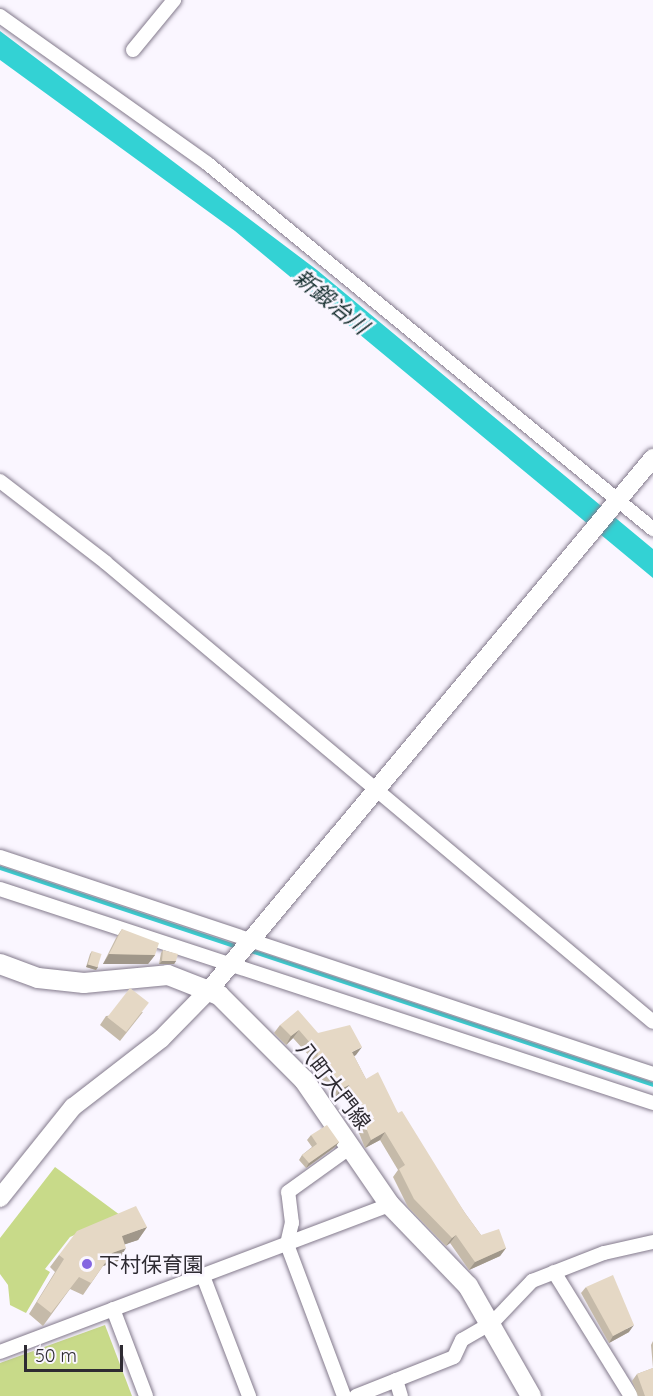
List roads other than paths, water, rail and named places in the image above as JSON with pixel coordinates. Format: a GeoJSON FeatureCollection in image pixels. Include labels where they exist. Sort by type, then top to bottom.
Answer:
{"type":"FeatureCollection","features":[{"type":"Feature","properties":{"kind":"main road","name":"八町大門線"},"geometry":{"type":"LineString","coordinates":[[0,964],[38,978],[84,983],[168,975],[210,989],[304,1080],[352,1146],[390,1205],[468,1286],[493,1322],[531,1396]]}},
{"type":"Feature","properties":{"kind":"street"},"geometry":{"type":"LineString","coordinates":[[133,50],[174,0]]}},
{"type":"Feature","properties":{"kind":"street"},"geometry":{"type":"LineString","coordinates":[[0,16],[208,164],[615,503],[653,529]]}},
{"type":"Feature","properties":{"kind":"street"},"geometry":{"type":"LineString","coordinates":[[0,1198],[73,1107],[161,1039],[210,989],[653,458]]}},
{"type":"Feature","properties":{"kind":"street"},"geometry":{"type":"LineString","coordinates":[[0,481],[378,790],[653,1022]]}},
{"type":"Feature","properties":{"kind":"street"},"geometry":{"type":"LineString","coordinates":[[0,857],[253,939],[653,1074]]}},
{"type":"Feature","properties":{"kind":"street"},"geometry":{"type":"LineString","coordinates":[[0,889],[232,963],[653,1103]]}},
{"type":"Feature","properties":{"kind":"street"},"geometry":{"type":"LineString","coordinates":[[344,1396],[287,1244],[288,1192],[352,1146]]}},
{"type":"Feature","properties":{"kind":"street"},"geometry":{"type":"LineString","coordinates":[[0,1352],[390,1205]]}},
{"type":"Feature","properties":{"kind":"street"},"geometry":{"type":"LineString","coordinates":[[357,1396],[454,1357],[462,1340],[493,1322],[532,1281],[554,1272],[653,1242]]}},
{"type":"Feature","properties":{"kind":"street"},"geometry":{"type":"LineString","coordinates":[[554,1272],[631,1396]]}},
{"type":"Feature","properties":{"kind":"street"},"geometry":{"type":"LineString","coordinates":[[203,1276],[249,1396]]}},
{"type":"Feature","properties":{"kind":"street"},"geometry":{"type":"LineString","coordinates":[[113,1309],[146,1396]]}},
{"type":"Feature","properties":{"kind":"street"},"geometry":{"type":"LineString","coordinates":[[396,1380],[401,1396]]}},
{"type":"Feature","properties":{"kind":"water","name":"新鍛冶川"},"geometry":{"type":"Polygon","coordinates":[[[0,31],[317,270],[653,549],[653,578],[235,231],[0,60],[0,31]]]}},
{"type":"Feature","properties":{"kind":"waterway"},"geometry":{"type":"LineString","coordinates":[[0,868],[238,947]]}},
{"type":"Feature","properties":{"kind":"waterway"},"geometry":{"type":"LineString","coordinates":[[248,950],[653,1085]]}},
{"type":"Feature","properties":{"kind":"place","name":"下村保育園"},"geometry":{"type":"Point","coordinates":[87,1264]}}]}
